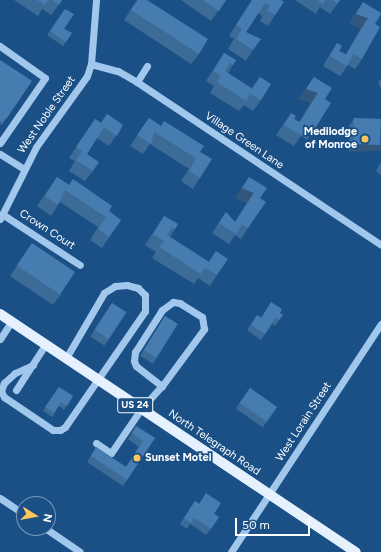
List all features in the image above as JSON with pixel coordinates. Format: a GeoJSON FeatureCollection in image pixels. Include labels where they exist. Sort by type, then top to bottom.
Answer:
{"type":"FeatureCollection","features":[{"type":"Feature","properties":{"kind":"main road","name":"North Telegraph Road"},"geometry":{"type":"LineString","coordinates":[[0,314],[356,552]]}},
{"type":"Feature","properties":{"kind":"street","name":"West Noble Street"},"geometry":{"type":"LineString","coordinates":[[1,216],[24,169],[47,131],[83,84],[91,64],[96,0]]}},
{"type":"Feature","properties":{"kind":"street"},"geometry":{"type":"LineString","coordinates":[[0,46],[46,78],[0,143]]}},
{"type":"Feature","properties":{"kind":"street","name":"Village Green Lane"},"geometry":{"type":"LineString","coordinates":[[91,64],[118,71],[138,82],[381,245]]}},
{"type":"Feature","properties":{"kind":"street"},"geometry":{"type":"LineString","coordinates":[[138,82],[147,66]]}},
{"type":"Feature","properties":{"kind":"street"},"geometry":{"type":"LineString","coordinates":[[0,154],[24,169]]}},
{"type":"Feature","properties":{"kind":"street","name":"Crown Court"},"geometry":{"type":"LineString","coordinates":[[1,216],[80,265]]}},
{"type":"Feature","properties":{"kind":"street"},"geometry":{"type":"LineString","coordinates":[[32,365],[15,373],[4,383],[1,391],[4,397],[53,430],[65,427],[96,379],[145,311],[145,295],[138,288],[127,285],[115,286],[104,293],[66,358]]}},
{"type":"Feature","properties":{"kind":"street"},"geometry":{"type":"LineString","coordinates":[[96,443],[111,453],[141,409],[162,386],[204,329],[202,317],[180,303],[173,302],[162,310],[136,352],[134,361],[162,386]]}},
{"type":"Feature","properties":{"kind":"street"},"geometry":{"type":"LineString","coordinates":[[0,338],[11,322]]}},
{"type":"Feature","properties":{"kind":"street","name":"West Lorain Street"},"geometry":{"type":"LineString","coordinates":[[231,552],[270,495],[381,324]]}},
{"type":"Feature","properties":{"kind":"street"},"geometry":{"type":"LineString","coordinates":[[16,390],[46,345]]}},
{"type":"Feature","properties":{"kind":"street"},"geometry":{"type":"LineString","coordinates":[[0,498],[16,509]]}},
{"type":"Feature","properties":{"kind":"street"},"geometry":{"type":"LineString","coordinates":[[56,536],[80,552]]}},
{"type":"Feature","properties":{"kind":"building"},"geometry":{"type":"Polygon","coordinates":[[[37,0],[48,0],[45,5],[37,0]]]}},
{"type":"Feature","properties":{"kind":"building"},"geometry":{"type":"Polygon","coordinates":[[[52,0],[62,0],[59,5],[52,0]]]}},
{"type":"Feature","properties":{"kind":"building"},"geometry":{"type":"Polygon","coordinates":[[[138,0],[147,0],[208,39],[199,54],[131,10],[138,0]]]}},
{"type":"Feature","properties":{"kind":"building"},"geometry":{"type":"Polygon","coordinates":[[[203,0],[226,0],[219,11],[203,0]]]}},
{"type":"Feature","properties":{"kind":"building"},"geometry":{"type":"Polygon","coordinates":[[[252,0],[281,0],[284,2],[275,15],[267,10],[270,6],[265,3],[246,32],[261,39],[253,50],[236,39],[242,29],[236,25],[252,0]]]}},
{"type":"Feature","properties":{"kind":"building"},"geometry":{"type":"Polygon","coordinates":[[[317,0],[325,0],[323,4],[317,0]]]}},
{"type":"Feature","properties":{"kind":"building"},"geometry":{"type":"Polygon","coordinates":[[[332,0],[340,0],[337,4],[332,0]]]}},
{"type":"Feature","properties":{"kind":"building"},"geometry":{"type":"Polygon","coordinates":[[[363,2],[381,13],[375,24],[380,27],[362,59],[354,54],[347,66],[330,56],[337,43],[342,46],[339,51],[346,55],[368,18],[356,14],[363,2]]]}},
{"type":"Feature","properties":{"kind":"building"},"geometry":{"type":"Polygon","coordinates":[[[65,9],[74,14],[64,29],[72,33],[66,42],[50,31],[65,9]]]}},
{"type":"Feature","properties":{"kind":"building"},"geometry":{"type":"Polygon","coordinates":[[[224,53],[236,60],[233,65],[230,63],[225,71],[252,89],[260,77],[271,84],[261,100],[250,94],[246,101],[217,82],[221,76],[213,71],[224,53]]]}},
{"type":"Feature","properties":{"kind":"building"},"geometry":{"type":"Polygon","coordinates":[[[0,60],[32,81],[6,119],[5,118],[2,122],[0,121],[0,60]]]}},
{"type":"Feature","properties":{"kind":"building"},"geometry":{"type":"Polygon","coordinates":[[[314,77],[332,88],[325,99],[331,103],[314,130],[307,126],[301,135],[284,125],[291,113],[296,116],[294,119],[300,122],[318,93],[306,89],[314,77]]]}},
{"type":"Feature","properties":{"kind":"building"},"geometry":{"type":"Polygon","coordinates":[[[107,114],[123,125],[117,136],[104,127],[87,154],[99,162],[93,171],[76,160],[82,151],[76,147],[95,119],[101,123],[107,114]]]}},
{"type":"Feature","properties":{"kind":"building"},"geometry":{"type":"Polygon","coordinates":[[[149,118],[161,126],[164,121],[204,146],[200,152],[212,159],[200,178],[189,171],[196,158],[154,132],[151,144],[137,135],[149,118]]]}},
{"type":"Feature","properties":{"kind":"building","name":"Medilodge of Monroe"},"geometry":{"type":"Polygon","coordinates":[[[354,118],[381,119],[380,145],[353,144],[354,118]]]}},
{"type":"Feature","properties":{"kind":"building"},"geometry":{"type":"Polygon","coordinates":[[[57,177],[69,185],[73,179],[112,206],[109,211],[121,220],[109,237],[98,229],[106,217],[65,190],[58,205],[45,196],[57,177]]]}},
{"type":"Feature","properties":{"kind":"building"},"geometry":{"type":"Polygon","coordinates":[[[249,177],[267,188],[260,198],[266,202],[248,228],[242,225],[236,234],[219,223],[226,212],[235,222],[254,193],[242,188],[249,177]]]}},
{"type":"Feature","properties":{"kind":"building"},"geometry":{"type":"Polygon","coordinates":[[[164,216],[178,224],[175,229],[172,227],[167,235],[209,262],[216,251],[228,259],[217,275],[205,268],[201,274],[159,247],[164,241],[153,234],[164,216]]]}},
{"type":"Feature","properties":{"kind":"building"},"geometry":{"type":"Polygon","coordinates":[[[32,243],[75,272],[60,294],[17,265],[32,243]]]}},
{"type":"Feature","properties":{"kind":"building"},"geometry":{"type":"Polygon","coordinates":[[[271,302],[282,309],[280,313],[283,315],[279,320],[276,317],[265,334],[251,325],[257,315],[261,318],[271,302]]]}},
{"type":"Feature","properties":{"kind":"building"},"geometry":{"type":"Polygon","coordinates":[[[112,303],[126,312],[109,339],[95,330],[112,303]]]}},
{"type":"Feature","properties":{"kind":"building"},"geometry":{"type":"Polygon","coordinates":[[[165,316],[178,324],[157,358],[144,350],[165,316]]]}},
{"type":"Feature","properties":{"kind":"building"},"geometry":{"type":"Polygon","coordinates":[[[59,387],[73,396],[67,406],[61,402],[54,413],[45,407],[59,387]]]}},
{"type":"Feature","properties":{"kind":"building"},"geometry":{"type":"Polygon","coordinates":[[[250,388],[277,407],[267,422],[240,403],[250,388]]]}},
{"type":"Feature","properties":{"kind":"building"},"geometry":{"type":"Polygon","coordinates":[[[136,426],[155,438],[127,480],[91,456],[96,447],[126,467],[143,441],[132,433],[136,426]]]}},
{"type":"Feature","properties":{"kind":"building"},"geometry":{"type":"Polygon","coordinates":[[[206,493],[221,503],[214,514],[219,517],[211,529],[194,518],[191,523],[184,518],[195,501],[199,504],[206,493]]]}},
{"type":"Feature","properties":{"kind":"place","name":"Medilodge of Monroe"},"geometry":{"type":"Point","coordinates":[365,139]}},
{"type":"Feature","properties":{"kind":"place","name":"Sunset Motel"},"geometry":{"type":"Point","coordinates":[137,458]}}]}
